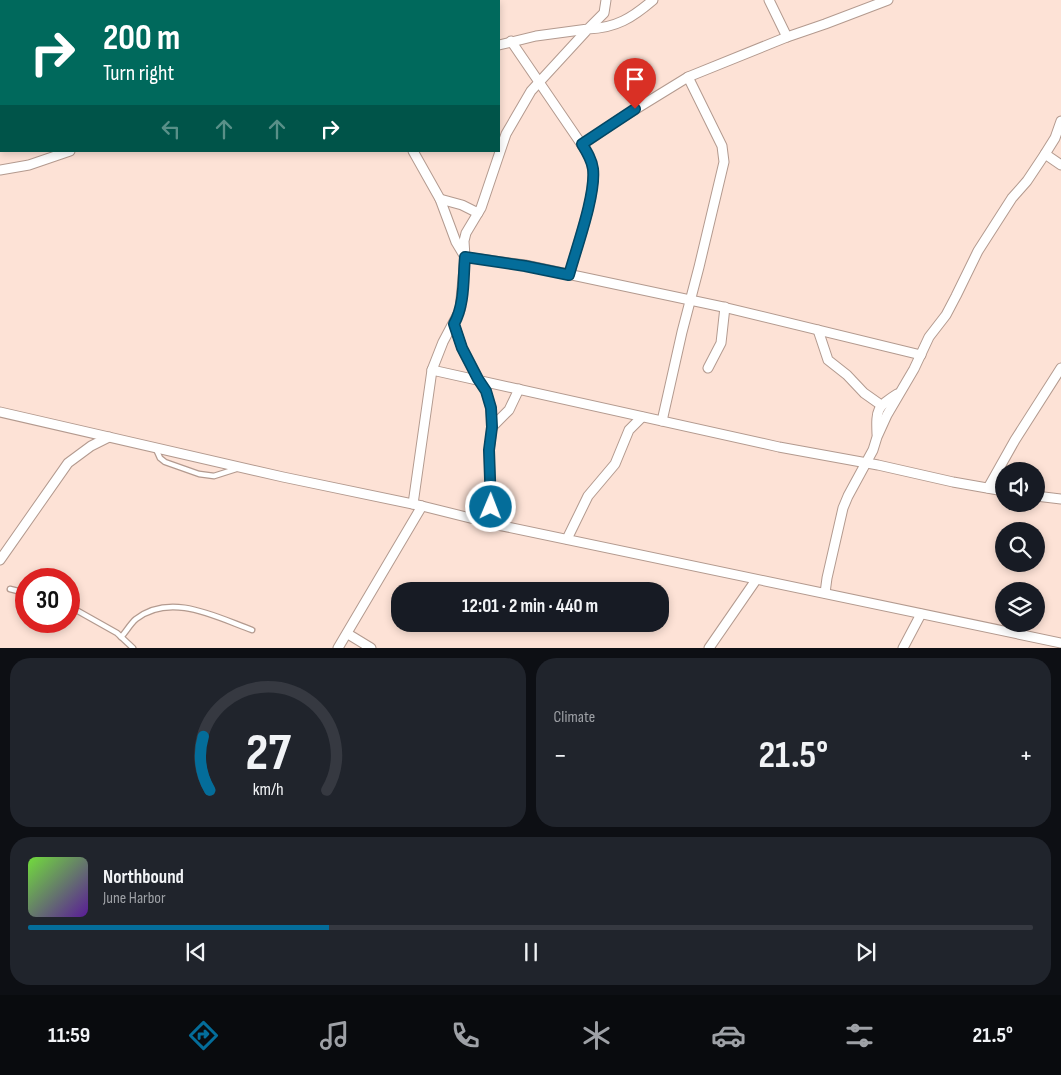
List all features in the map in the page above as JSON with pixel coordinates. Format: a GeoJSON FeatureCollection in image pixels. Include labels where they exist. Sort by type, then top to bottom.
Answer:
{"type":"FeatureCollection","features":[{"type":"Feature","properties":{"kind":"street"},"geometry":{"type":"LineString","coordinates":[[500,151],[506,134],[531,91],[604,13],[606,0]]}},
{"type":"Feature","properties":{"kind":"street"},"geometry":{"type":"LineString","coordinates":[[500,45],[606,28],[616,25],[640,11],[653,0]]}},
{"type":"Feature","properties":{"kind":"street"},"geometry":{"type":"LineString","coordinates":[[770,0],[787,37]]}},
{"type":"Feature","properties":{"kind":"street"},"geometry":{"type":"LineString","coordinates":[[582,144],[688,77],[787,37],[888,0]]}},
{"type":"Feature","properties":{"kind":"street"},"geometry":{"type":"LineString","coordinates":[[511,42],[582,144],[592,162],[593,180],[588,207],[569,275]]}},
{"type":"Feature","properties":{"kind":"street"},"geometry":{"type":"LineString","coordinates":[[662,421],[724,162],[722,146],[688,77]]}},
{"type":"Feature","properties":{"kind":"street"},"geometry":{"type":"LineString","coordinates":[[877,437],[930,337],[946,315],[978,251],[1012,198],[1027,181],[1045,154],[1060,124]]}},
{"type":"Feature","properties":{"kind":"street"},"geometry":{"type":"LineString","coordinates":[[0,170],[29,165],[67,152]]}},
{"type":"Feature","properties":{"kind":"street"},"geometry":{"type":"LineString","coordinates":[[414,152],[440,199],[456,242],[465,257]]}},
{"type":"Feature","properties":{"kind":"street"},"geometry":{"type":"LineString","coordinates":[[338,648],[348,634],[418,505],[432,370],[443,342],[458,316],[461,305],[466,233],[478,213],[500,152]]}},
{"type":"Feature","properties":{"kind":"street"},"geometry":{"type":"LineString","coordinates":[[1045,154],[1061,165]]}},
{"type":"Feature","properties":{"kind":"street"},"geometry":{"type":"LineString","coordinates":[[440,199],[462,205],[478,213]]}},
{"type":"Feature","properties":{"kind":"street"},"geometry":{"type":"LineString","coordinates":[[465,257],[525,266],[725,307],[921,355]]}},
{"type":"Feature","properties":{"kind":"street"},"geometry":{"type":"LineString","coordinates":[[708,368],[721,343],[725,307]]}},
{"type":"Feature","properties":{"kind":"street"},"geometry":{"type":"LineString","coordinates":[[454,324],[462,348],[486,391],[493,418],[489,450],[491,507],[498,525]]}},
{"type":"Feature","properties":{"kind":"street"},"geometry":{"type":"LineString","coordinates":[[818,330],[828,360],[848,375],[864,393],[881,405]]}},
{"type":"Feature","properties":{"kind":"street"},"geometry":{"type":"LineString","coordinates":[[988,488],[1004,458],[1061,368]]}},
{"type":"Feature","properties":{"kind":"street"},"geometry":{"type":"LineString","coordinates":[[432,370],[779,447],[995,489]]}},
{"type":"Feature","properties":{"kind":"street"},"geometry":{"type":"LineString","coordinates":[[492,427],[509,410],[519,389]]}},
{"type":"Feature","properties":{"kind":"street"},"geometry":{"type":"LineString","coordinates":[[825,593],[844,508],[865,463],[874,450],[877,437],[878,413],[881,405],[900,392]]}},
{"type":"Feature","properties":{"kind":"street"},"geometry":{"type":"LineString","coordinates":[[0,412],[156,449],[418,505],[498,525],[1061,643]]}},
{"type":"Feature","properties":{"kind":"street"},"geometry":{"type":"LineString","coordinates":[[567,539],[588,496],[616,464],[629,430],[642,417]]}},
{"type":"Feature","properties":{"kind":"street"},"geometry":{"type":"LineString","coordinates":[[0,560],[68,464],[91,446],[110,437]]}},
{"type":"Feature","properties":{"kind":"street"},"geometry":{"type":"LineString","coordinates":[[1045,497],[1061,499]]}},
{"type":"Feature","properties":{"kind":"street"},"geometry":{"type":"LineString","coordinates":[[709,648],[756,580]]}},
{"type":"Feature","properties":{"kind":"street"},"geometry":{"type":"LineString","coordinates":[[903,648],[921,614]]}},
{"type":"Feature","properties":{"kind":"street"},"geometry":{"type":"LineString","coordinates":[[348,634],[371,648]]}},
{"type":"Feature","properties":{"kind":"lane"},"geometry":{"type":"LineString","coordinates":[[156,449],[160,458],[165,462],[199,474],[214,476],[242,468]]}},
{"type":"Feature","properties":{"kind":"lane"},"geometry":{"type":"LineString","coordinates":[[10,589],[15,590]]}},
{"type":"Feature","properties":{"kind":"lane"},"geometry":{"type":"LineString","coordinates":[[121,637],[134,620],[159,607],[187,607],[252,630]]}},
{"type":"Feature","properties":{"kind":"lane"},"geometry":{"type":"LineString","coordinates":[[80,613],[121,637],[133,648]]}},
{"type":"Feature","properties":{"kind":"route"},"geometry":{"type":"LineString","coordinates":[[491,507],[489,450],[493,418],[491,408],[486,391],[462,348],[454,324],[461,305],[465,257],[569,275],[588,207],[593,180],[592,162],[582,144],[635,109]]}}]}
